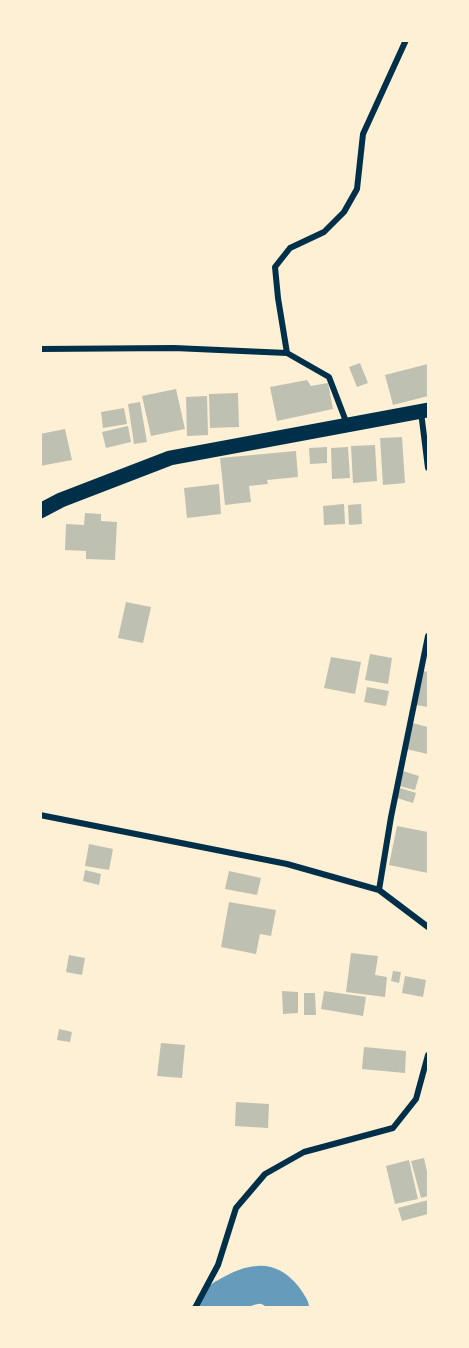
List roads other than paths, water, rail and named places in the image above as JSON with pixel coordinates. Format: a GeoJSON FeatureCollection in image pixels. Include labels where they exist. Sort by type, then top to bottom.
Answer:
{"type":"FeatureCollection","features":[{"type":"Feature","properties":{"kind":"main road"},"geometry":{"type":"LineString","coordinates":[[40,511],[61,500],[170,458],[425,410]]}},
{"type":"Feature","properties":{"kind":"street"},"geometry":{"type":"LineString","coordinates":[[287,353],[275,267],[290,248],[324,232],[349,204],[357,189],[363,134],[405,40]]}},
{"type":"Feature","properties":{"kind":"street"},"geometry":{"type":"LineString","coordinates":[[40,349],[174,348],[287,353],[330,377],[347,424]]}},
{"type":"Feature","properties":{"kind":"street"},"geometry":{"type":"LineString","coordinates":[[425,410],[429,468]]}},
{"type":"Feature","properties":{"kind":"street"},"geometry":{"type":"LineString","coordinates":[[379,890],[391,817],[429,636]]}},
{"type":"Feature","properties":{"kind":"street"},"geometry":{"type":"LineString","coordinates":[[40,815],[287,864],[379,890],[429,927]]}},
{"type":"Feature","properties":{"kind":"street"},"geometry":{"type":"LineString","coordinates":[[195,1308],[218,1265],[236,1208],[265,1174],[304,1152],[393,1128],[416,1099],[429,1055]]}},
{"type":"Feature","properties":{"kind":"waterway"},"geometry":{"type":"LineString","coordinates":[[216,1308],[222,1300],[229,1296],[259,1285],[273,1288],[290,1308]]}}]}
